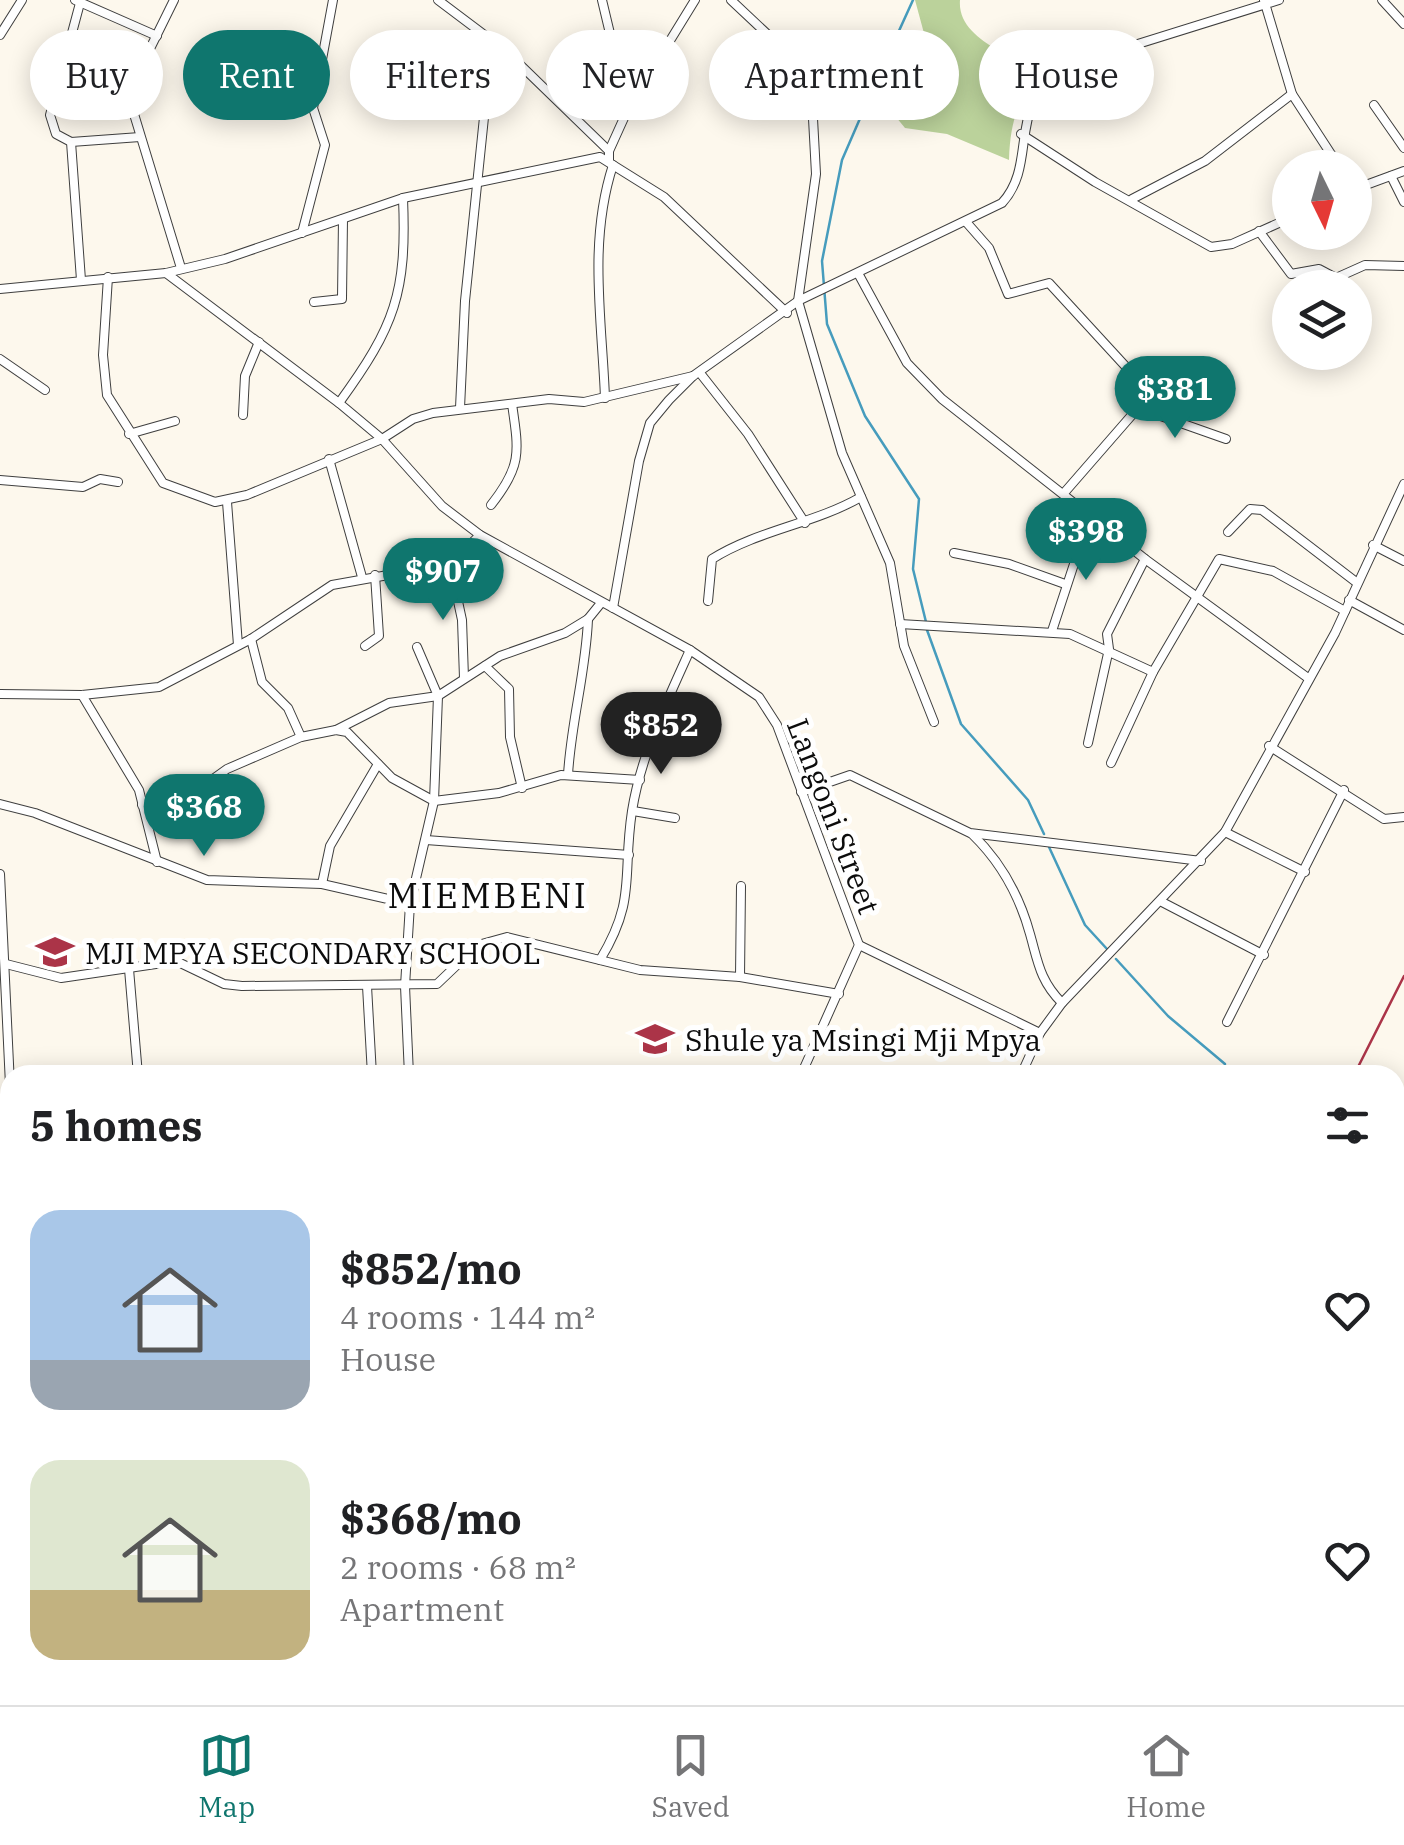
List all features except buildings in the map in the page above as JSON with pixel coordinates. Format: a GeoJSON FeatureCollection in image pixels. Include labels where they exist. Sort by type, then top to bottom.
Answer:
{"type":"FeatureCollection","features":[{"type":"Feature","properties":{"kind":"street"},"geometry":{"type":"LineString","coordinates":[[0,35],[22,0]]}},
{"type":"Feature","properties":{"kind":"street"},"geometry":{"type":"LineString","coordinates":[[160,30],[174,0]]}},
{"type":"Feature","properties":{"kind":"street"},"geometry":{"type":"LineString","coordinates":[[302,232],[325,145],[313,108],[332,0]]}},
{"type":"Feature","properties":{"kind":"street"},"geometry":{"type":"LineString","coordinates":[[438,0],[478,30]]}},
{"type":"Feature","properties":{"kind":"street"},"geometry":{"type":"LineString","coordinates":[[602,0],[609,30]]}},
{"type":"Feature","properties":{"kind":"street"},"geometry":{"type":"LineString","coordinates":[[677,30],[695,0]]}},
{"type":"Feature","properties":{"kind":"street"},"geometry":{"type":"LineString","coordinates":[[731,0],[760,30]]}},
{"type":"Feature","properties":{"kind":"street"},"geometry":{"type":"LineString","coordinates":[[613,608],[650,422],[696,374],[798,302],[1002,203],[1013,188],[1022,134],[1035,94],[1064,67],[1279,0]]}},
{"type":"Feature","properties":{"kind":"street"},"geometry":{"type":"LineString","coordinates":[[1382,0],[1404,24]]}},
{"type":"Feature","properties":{"kind":"street"},"geometry":{"type":"LineString","coordinates":[[140,137],[70,142],[56,134],[50,114],[78,2],[143,30]]}},
{"type":"Feature","properties":{"kind":"street"},"geometry":{"type":"LineString","coordinates":[[1265,2],[1292,94],[1327,150]]}},
{"type":"Feature","properties":{"kind":"street"},"geometry":{"type":"LineString","coordinates":[[526,72],[610,159],[664,196],[786,313]]}},
{"type":"Feature","properties":{"kind":"street"},"geometry":{"type":"LineString","coordinates":[[1132,199],[1205,161],[1292,94]]}},
{"type":"Feature","properties":{"kind":"street"},"geometry":{"type":"LineString","coordinates":[[1374,105],[1404,148]]}},
{"type":"Feature","properties":{"kind":"street"},"geometry":{"type":"LineString","coordinates":[[137,120],[182,268]]}},
{"type":"Feature","properties":{"kind":"street"},"geometry":{"type":"LineString","coordinates":[[460,408],[465,301],[485,120]]}},
{"type":"Feature","properties":{"kind":"street"},"geometry":{"type":"LineString","coordinates":[[605,398],[596,254],[600,206],[610,159],[624,120]]}},
{"type":"Feature","properties":{"kind":"street"},"geometry":{"type":"LineString","coordinates":[[813,120],[816,174],[798,302],[842,453],[890,564],[904,646],[934,722]]}},
{"type":"Feature","properties":{"kind":"street"},"geometry":{"type":"LineString","coordinates":[[1022,134],[1095,182],[1132,199],[1211,247],[1232,244],[1272,226]]}},
{"type":"Feature","properties":{"kind":"street"},"geometry":{"type":"LineString","coordinates":[[70,142],[81,280]]}},
{"type":"Feature","properties":{"kind":"street"},"geometry":{"type":"LineString","coordinates":[[0,289],[166,273],[403,198],[584,158],[610,159]]}},
{"type":"Feature","properties":{"kind":"street"},"geometry":{"type":"LineString","coordinates":[[1372,182],[1404,170]]}},
{"type":"Feature","properties":{"kind":"street"},"geometry":{"type":"LineString","coordinates":[[1390,176],[1404,202]]}},
{"type":"Feature","properties":{"kind":"street"},"geometry":{"type":"LineString","coordinates":[[339,403],[367,364],[403,282],[403,198]]}},
{"type":"Feature","properties":{"kind":"street"},"geometry":{"type":"LineString","coordinates":[[314,302],[342,299],[343,219]]}},
{"type":"Feature","properties":{"kind":"street"},"geometry":{"type":"LineString","coordinates":[[967,223],[989,248],[1008,294],[1048,282],[1095,338],[1134,374],[1142,390],[1138,408],[1064,492]]}},
{"type":"Feature","properties":{"kind":"street"},"geometry":{"type":"LineString","coordinates":[[1259,232],[1290,274],[1319,269],[1336,278],[1365,265],[1401,266],[1404,255]]}},
{"type":"Feature","properties":{"kind":"street","name":"Langoni Street"},"geometry":{"type":"LineString","coordinates":[[166,273],[339,403],[382,440],[442,506],[480,535],[690,650],[767,706],[859,944],[806,1065]]}},
{"type":"Feature","properties":{"kind":"street"},"geometry":{"type":"LineString","coordinates":[[859,275],[906,362],[924,382],[1145,559],[1308,678]]}},
{"type":"Feature","properties":{"kind":"street"},"geometry":{"type":"LineString","coordinates":[[108,277],[103,355],[107,395],[164,484],[193,497],[227,502],[382,440],[413,419],[460,408],[605,398],[696,374]]}},
{"type":"Feature","properties":{"kind":"street"},"geometry":{"type":"LineString","coordinates":[[243,415],[244,376],[258,342]]}},
{"type":"Feature","properties":{"kind":"street"},"geometry":{"type":"LineString","coordinates":[[0,359],[45,390]]}},
{"type":"Feature","properties":{"kind":"street"},"geometry":{"type":"LineString","coordinates":[[696,374],[748,434],[805,523]]}},
{"type":"Feature","properties":{"kind":"street"},"geometry":{"type":"LineString","coordinates":[[491,505],[511,480],[517,463],[512,404]]}},
{"type":"Feature","properties":{"kind":"street"},"geometry":{"type":"LineString","coordinates":[[1138,408],[1226,439]]}},
{"type":"Feature","properties":{"kind":"street"},"geometry":{"type":"LineString","coordinates":[[129,434],[175,421]]}},
{"type":"Feature","properties":{"kind":"street"},"geometry":{"type":"LineString","coordinates":[[329,459],[362,578]]}},
{"type":"Feature","properties":{"kind":"street"},"geometry":{"type":"LineString","coordinates":[[0,480],[84,487],[100,479],[118,482]]}},
{"type":"Feature","properties":{"kind":"street"},"geometry":{"type":"LineString","coordinates":[[1026,1065],[1040,1034],[1062,1003],[1225,832],[1345,611],[1404,484]]}},
{"type":"Feature","properties":{"kind":"street"},"geometry":{"type":"LineString","coordinates":[[708,601],[712,559],[861,497]]}},
{"type":"Feature","properties":{"kind":"street"},"geometry":{"type":"LineString","coordinates":[[227,502],[238,645]]}},
{"type":"Feature","properties":{"kind":"street"},"geometry":{"type":"LineString","coordinates":[[1228,532],[1250,510],[1262,510],[1356,582]]}},
{"type":"Feature","properties":{"kind":"street"},"geometry":{"type":"LineString","coordinates":[[1052,631],[1065,584],[1101,524]]}},
{"type":"Feature","properties":{"kind":"street"},"geometry":{"type":"LineString","coordinates":[[0,694],[82,695],[159,686],[251,638],[315,593],[362,578],[450,564],[480,535]]}},
{"type":"Feature","properties":{"kind":"street"},"geometry":{"type":"LineString","coordinates":[[1373,545],[1404,561]]}},
{"type":"Feature","properties":{"kind":"street"},"geometry":{"type":"LineString","coordinates":[[954,553],[1008,564],[1065,584]]}},
{"type":"Feature","properties":{"kind":"street"},"geometry":{"type":"LineString","coordinates":[[1088,744],[1109,649],[1108,634],[1145,559]]}},
{"type":"Feature","properties":{"kind":"street"},"geometry":{"type":"LineString","coordinates":[[1112,763],[1152,672],[1219,559],[1289,578],[1345,611]]}},
{"type":"Feature","properties":{"kind":"street"},"geometry":{"type":"LineString","coordinates":[[450,564],[462,620],[464,679]]}},
{"type":"Feature","properties":{"kind":"street"},"geometry":{"type":"LineString","coordinates":[[365,646],[379,636],[376,575]]}},
{"type":"Feature","properties":{"kind":"street"},"geometry":{"type":"LineString","coordinates":[[1349,600],[1404,630]]}},
{"type":"Feature","properties":{"kind":"street"},"geometry":{"type":"LineString","coordinates":[[142,805],[192,794],[226,769],[301,738],[336,730],[389,703],[438,696],[500,656],[550,641],[588,618],[601,603]]}},
{"type":"Feature","properties":{"kind":"street"},"geometry":{"type":"LineString","coordinates":[[568,775],[572,718],[586,657],[588,618]]}},
{"type":"Feature","properties":{"kind":"street"},"geometry":{"type":"LineString","coordinates":[[900,624],[1052,631],[1109,649],[1152,672]]}},
{"type":"Feature","properties":{"kind":"street"},"geometry":{"type":"LineString","coordinates":[[251,638],[262,682],[288,708],[301,738]]}},
{"type":"Feature","properties":{"kind":"street"},"geometry":{"type":"LineString","coordinates":[[409,1065],[405,986],[410,904],[434,801],[438,696],[417,648]]}},
{"type":"Feature","properties":{"kind":"street"},"geometry":{"type":"LineString","coordinates":[[600,960],[619,929],[627,904],[632,810],[640,780],[690,650]]}},
{"type":"Feature","properties":{"kind":"street"},"geometry":{"type":"LineString","coordinates":[[484,666],[509,689],[510,737],[522,788]]}},
{"type":"Feature","properties":{"kind":"street"},"geometry":{"type":"LineString","coordinates":[[82,695],[129,769],[157,862]]}},
{"type":"Feature","properties":{"kind":"street"},"geometry":{"type":"LineString","coordinates":[[336,730],[354,736],[392,778],[434,801],[522,788],[568,775],[640,780]]}},
{"type":"Feature","properties":{"kind":"street"},"geometry":{"type":"LineString","coordinates":[[1270,746],[1384,819],[1404,817]]}},
{"type":"Feature","properties":{"kind":"street"},"geometry":{"type":"LineString","coordinates":[[322,884],[330,846],[378,764]]}},
{"type":"Feature","properties":{"kind":"street"},"geometry":{"type":"LineString","coordinates":[[800,792],[850,775],[970,832],[1201,861]]}},
{"type":"Feature","properties":{"kind":"street"},"geometry":{"type":"LineString","coordinates":[[1228,1022],[1344,790]]}},
{"type":"Feature","properties":{"kind":"street"},"geometry":{"type":"LineString","coordinates":[[0,804],[36,813],[157,862],[224,882],[322,884],[410,904]]}},
{"type":"Feature","properties":{"kind":"street"},"geometry":{"type":"LineString","coordinates":[[632,810],[675,818]]}},
{"type":"Feature","properties":{"kind":"street"},"geometry":{"type":"LineString","coordinates":[[970,832],[1005,872],[1030,931],[1034,962],[1062,1003]]}},
{"type":"Feature","properties":{"kind":"street"},"geometry":{"type":"LineString","coordinates":[[1225,832],[1305,872]]}},
{"type":"Feature","properties":{"kind":"street"},"geometry":{"type":"LineString","coordinates":[[426,840],[629,855]]}},
{"type":"Feature","properties":{"kind":"street"},"geometry":{"type":"LineString","coordinates":[[0,874],[9,1065]]}},
{"type":"Feature","properties":{"kind":"street"},"geometry":{"type":"LineString","coordinates":[[740,976],[742,886]]}},
{"type":"Feature","properties":{"kind":"street"},"geometry":{"type":"LineString","coordinates":[[1162,902],[1264,955]]}},
{"type":"Feature","properties":{"kind":"street"},"geometry":{"type":"LineString","coordinates":[[6,964],[61,978],[176,961],[224,984],[405,986],[438,984],[490,938],[532,940],[640,970],[740,976],[839,994]]}},
{"type":"Feature","properties":{"kind":"street"},"geometry":{"type":"LineString","coordinates":[[859,944],[1040,1034]]}},
{"type":"Feature","properties":{"kind":"street"},"geometry":{"type":"LineString","coordinates":[[129,969],[137,1065]]}},
{"type":"Feature","properties":{"kind":"street"},"geometry":{"type":"LineString","coordinates":[[367,986],[371,1065]]}},
{"type":"Feature","properties":{"kind":"green space"},"geometry":{"type":"Polygon","coordinates":[[[915,0],[960,0],[962,16],[979,37],[979,120],[1015,120],[1009,160],[947,134],[905,128],[898,120],[959,120],[959,30],[923,30],[915,0]]]}},
{"type":"Feature","properties":{"kind":"waterway"},"geometry":{"type":"LineString","coordinates":[[899,30],[913,0]]}},
{"type":"Feature","properties":{"kind":"waterway"},"geometry":{"type":"LineString","coordinates":[[859,120],[842,160],[822,261],[827,324],[865,416],[919,499],[913,569],[926,622]]}},
{"type":"Feature","properties":{"kind":"waterway"},"geometry":{"type":"LineString","coordinates":[[927,630],[961,724],[1028,800],[1044,834]]}},
{"type":"Feature","properties":{"kind":"waterway"},"geometry":{"type":"LineString","coordinates":[[1049,847],[1085,925],[1107,949]]}},
{"type":"Feature","properties":{"kind":"waterway"},"geometry":{"type":"LineString","coordinates":[[1116,959],[1168,1016],[1225,1065]]}},
{"type":"Feature","properties":{"kind":"railway"},"geometry":{"type":"LineString","coordinates":[[1359,1065],[1404,976]]}},
{"type":"Feature","properties":{"kind":"place","name":"MJI MPYA SECONDARY SCHOOL"},"geometry":{"type":"Point","coordinates":[55,952]}},
{"type":"Feature","properties":{"kind":"place","name":"Shule ya Msingi Mji Mpya"},"geometry":{"type":"Point","coordinates":[655,1039]}},
{"type":"Feature","properties":{"kind":"district","name":"MIEMBENI"},"geometry":{"type":"Point","coordinates":[488,895]}}]}
